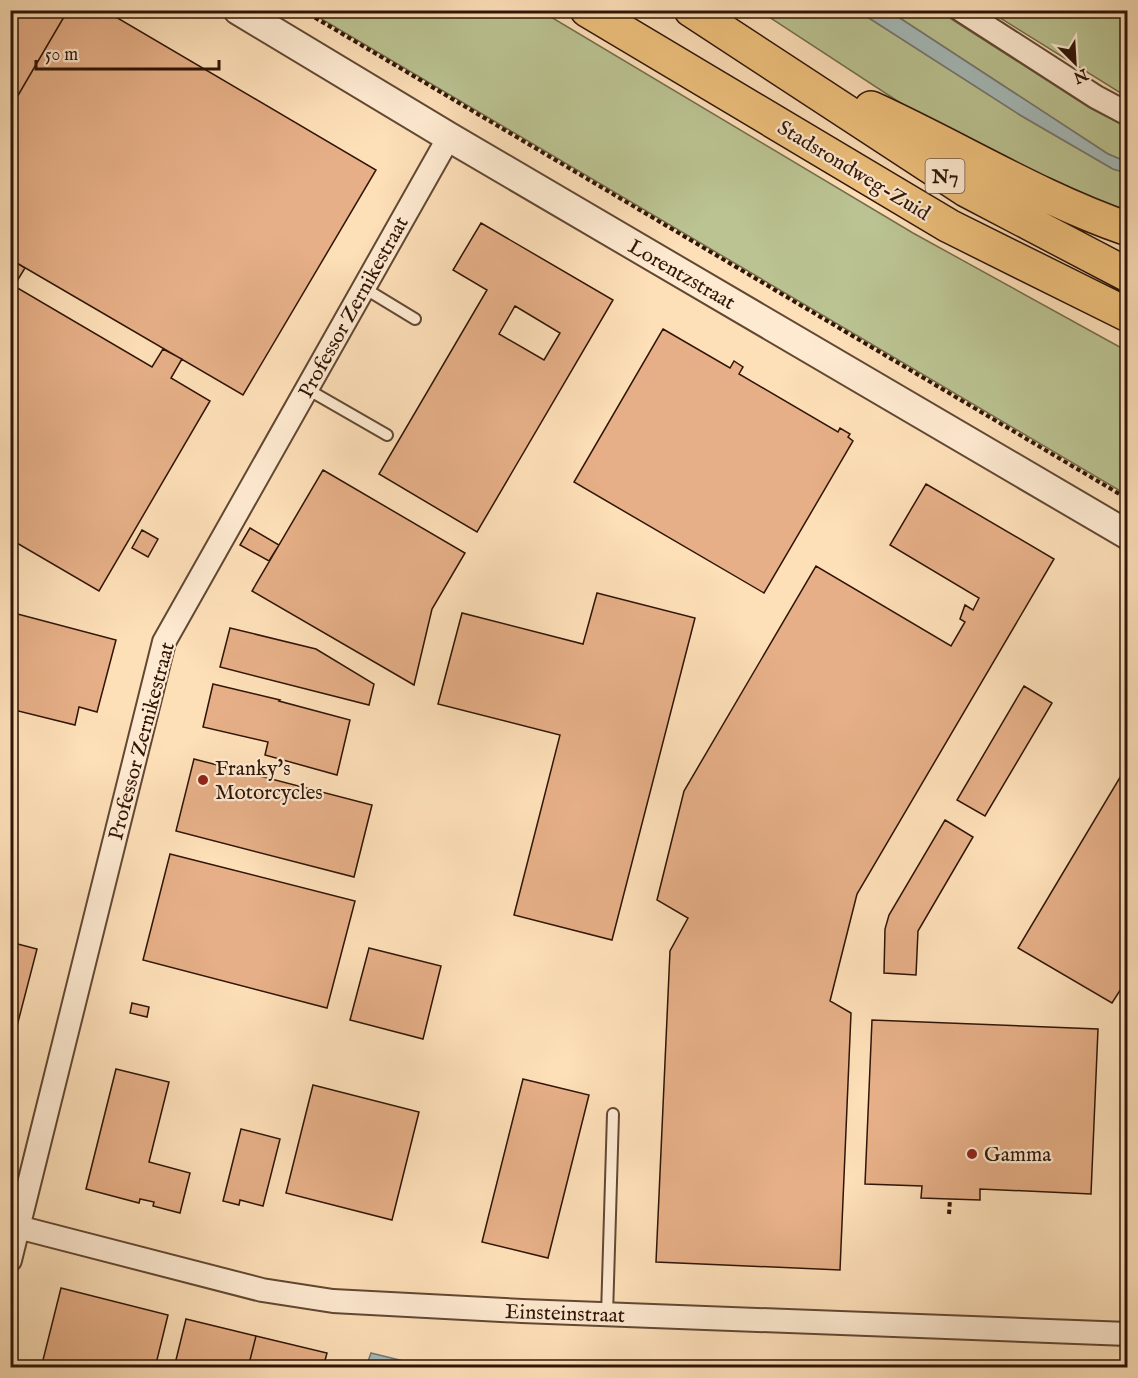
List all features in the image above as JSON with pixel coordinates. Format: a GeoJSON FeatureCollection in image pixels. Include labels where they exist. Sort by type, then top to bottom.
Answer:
{"type":"FeatureCollection","features":[{"type":"Feature","properties":{"kind":"highway","name":"Stadsrondweg-Zuid"},"geometry":{"type":"LineString","coordinates":[[587,10],[949,226],[1128,315]]}},
{"type":"Feature","properties":{"kind":"highway","name":"Stadsrondweg-Zuid"},"geometry":{"type":"LineString","coordinates":[[691,10],[966,190],[1128,275]]}},
{"type":"Feature","properties":{"kind":"highway","name":"N7"},"geometry":{"type":"LineString","coordinates":[[771,63],[905,124],[999,173],[1098,219],[1128,229]]}},
{"type":"Feature","properties":{"kind":"highway","name":"N7"},"geometry":{"type":"LineString","coordinates":[[893,194],[1002,277],[1128,340]]}},
{"type":"Feature","properties":{"kind":"street","name":"Lorentzstraat"},"geometry":{"type":"LineString","coordinates":[[238,10],[449,137],[1128,535]]}},
{"type":"Feature","properties":{"kind":"street"},"geometry":{"type":"LineString","coordinates":[[961,10],[1096,98],[1128,114]]}},
{"type":"Feature","properties":{"kind":"street","name":"Professor Zernikestraat"},"geometry":{"type":"LineString","coordinates":[[10,1260],[15,1227],[164,642],[449,137]]}},
{"type":"Feature","properties":{"kind":"street","name":"Einsteinstraat"},"geometry":{"type":"LineString","coordinates":[[15,1227],[262,1290],[333,1301],[607,1315],[1128,1334]]}},
{"type":"Feature","properties":{"kind":"lane"},"geometry":{"type":"LineString","coordinates":[[364,288],[415,319]]}},
{"type":"Feature","properties":{"kind":"lane"},"geometry":{"type":"LineString","coordinates":[[307,389],[387,435]]}},
{"type":"Feature","properties":{"kind":"lane"},"geometry":{"type":"LineString","coordinates":[[607,1315],[613,1114]]}},
{"type":"Feature","properties":{"kind":"path","name":"Lorentzstraat"},"geometry":{"type":"LineString","coordinates":[[302,10],[1128,499]]}},
{"type":"Feature","properties":{"kind":"path"},"geometry":{"type":"LineString","coordinates":[[949,1214],[950,1199]]}},
{"type":"Feature","properties":{"kind":"green space"},"geometry":{"type":"Polygon","coordinates":[[[308,11],[541,11],[913,233],[1127,351],[1127,495],[308,11]]]}},
{"type":"Feature","properties":{"kind":"green space"},"geometry":{"type":"Polygon","coordinates":[[[760,11],[858,11],[1020,115],[1113,169],[1127,173],[1127,221],[928,121],[760,11]]]}},
{"type":"Feature","properties":{"kind":"green space"},"geometry":{"type":"Polygon","coordinates":[[[889,11],[939,11],[1090,108],[1127,127],[1127,162],[1108,154],[889,11]]]}},
{"type":"Feature","properties":{"kind":"green space"},"geometry":{"type":"Polygon","coordinates":[[[989,11],[1127,11],[1127,97],[989,11]]]}},
{"type":"Feature","properties":{"kind":"shaded area"},"geometry":{"type":"Polygon","coordinates":[[[858,11],[889,11],[1108,154],[1127,162],[1127,173],[1113,169],[1020,115],[858,11]]]}},
{"type":"Feature","properties":{"kind":"shaded area"},"geometry":{"type":"Polygon","coordinates":[[[371,1353],[428,1367],[366,1367],[371,1353]]]}},
{"type":"Feature","properties":{"kind":"building"},"geometry":{"type":"Polygon","coordinates":[[[10,10],[68,10],[10,109],[10,10]]]}},
{"type":"Feature","properties":{"kind":"building"},"geometry":{"type":"Polygon","coordinates":[[[68,10],[104,10],[376,170],[243,395],[10,259],[10,109],[68,10]]]}},
{"type":"Feature","properties":{"kind":"building"},"geometry":{"type":"Polygon","coordinates":[[[481,223],[613,300],[477,532],[379,474],[487,290],[453,270],[481,223]],[[515,306],[499,334],[544,360],[560,333],[515,306]]]}},
{"type":"Feature","properties":{"kind":"building"},"geometry":{"type":"Polygon","coordinates":[[[10,259],[25,268],[14,286],[152,367],[163,349],[182,359],[171,378],[210,401],[99,591],[10,539],[10,259]]]}},
{"type":"Feature","properties":{"kind":"building"},"geometry":{"type":"Polygon","coordinates":[[[663,329],[730,368],[734,361],[743,367],[739,374],[838,432],[840,428],[850,434],[848,437],[853,441],[764,593],[574,482],[663,329]]]}},
{"type":"Feature","properties":{"kind":"building"},"geometry":{"type":"Polygon","coordinates":[[[323,470],[465,553],[432,609],[414,685],[252,591],[323,470]]]}},
{"type":"Feature","properties":{"kind":"building"},"geometry":{"type":"Polygon","coordinates":[[[926,484],[1054,559],[857,894],[830,1001],[851,1013],[840,1270],[656,1262],[670,951],[688,918],[657,900],[684,791],[816,566],[951,646],[965,622],[960,619],[965,605],[973,610],[979,598],[890,545],[926,484]]]}},
{"type":"Feature","properties":{"kind":"building"},"geometry":{"type":"Polygon","coordinates":[[[250,528],[279,545],[269,561],[240,545],[250,528]]]}},
{"type":"Feature","properties":{"kind":"building"},"geometry":{"type":"Polygon","coordinates":[[[142,530],[158,539],[148,557],[132,548],[142,530]]]}},
{"type":"Feature","properties":{"kind":"building"},"geometry":{"type":"Polygon","coordinates":[[[597,593],[695,618],[612,940],[514,915],[560,735],[438,704],[462,613],[583,644],[597,593]]]}},
{"type":"Feature","properties":{"kind":"building"},"geometry":{"type":"Polygon","coordinates":[[[10,612],[116,640],[97,712],[79,707],[75,725],[10,709],[10,612]]]}},
{"type":"Feature","properties":{"kind":"building"},"geometry":{"type":"Polygon","coordinates":[[[230,628],[316,649],[374,684],[369,705],[220,667],[230,628]]]}},
{"type":"Feature","properties":{"kind":"building"},"geometry":{"type":"Polygon","coordinates":[[[213,684],[350,720],[337,775],[265,755],[268,742],[203,727],[213,684]]]}},
{"type":"Feature","properties":{"kind":"building"},"geometry":{"type":"Polygon","coordinates":[[[1024,686],[1052,703],[985,816],[957,800],[1024,686]]]}},
{"type":"Feature","properties":{"kind":"building"},"geometry":{"type":"Polygon","coordinates":[[[194,759],[372,805],[354,877],[176,831],[194,759]]]}},
{"type":"Feature","properties":{"kind":"building"},"geometry":{"type":"Polygon","coordinates":[[[1128,764],[1128,978],[1112,1003],[1018,948],[1128,764]]]}},
{"type":"Feature","properties":{"kind":"building"},"geometry":{"type":"Polygon","coordinates":[[[945,820],[973,837],[918,931],[916,975],[884,973],[885,929],[889,915],[945,820]]]}},
{"type":"Feature","properties":{"kind":"building"},"geometry":{"type":"Polygon","coordinates":[[[170,854],[355,901],[327,1008],[143,960],[170,854]]]}},
{"type":"Feature","properties":{"kind":"building"},"geometry":{"type":"Polygon","coordinates":[[[10,942],[37,949],[10,1053],[10,942]]]}},
{"type":"Feature","properties":{"kind":"building"},"geometry":{"type":"Polygon","coordinates":[[[369,948],[441,966],[423,1039],[350,1020],[369,948]]]}},
{"type":"Feature","properties":{"kind":"building"},"geometry":{"type":"Polygon","coordinates":[[[132,1003],[149,1007],[147,1017],[130,1013],[132,1003]]]}},
{"type":"Feature","properties":{"kind":"building"},"geometry":{"type":"Polygon","coordinates":[[[872,1020],[1098,1029],[1091,1194],[980,1189],[980,1200],[921,1198],[922,1186],[865,1184],[872,1020]]]}},
{"type":"Feature","properties":{"kind":"building"},"geometry":{"type":"Polygon","coordinates":[[[116,1069],[169,1082],[149,1162],[190,1173],[180,1213],[153,1206],[154,1202],[140,1199],[139,1203],[86,1189],[116,1069]]]}},
{"type":"Feature","properties":{"kind":"building"},"geometry":{"type":"Polygon","coordinates":[[[523,1079],[589,1095],[548,1258],[482,1242],[523,1079]]]}},
{"type":"Feature","properties":{"kind":"building"},"geometry":{"type":"Polygon","coordinates":[[[313,1085],[419,1112],[392,1220],[286,1193],[313,1085]]]}},
{"type":"Feature","properties":{"kind":"building"},"geometry":{"type":"Polygon","coordinates":[[[241,1129],[280,1139],[263,1206],[240,1200],[239,1205],[223,1201],[241,1129]]]}},
{"type":"Feature","properties":{"kind":"building"},"geometry":{"type":"Polygon","coordinates":[[[61,1288],[168,1315],[155,1368],[41,1368],[61,1288]]]}},
{"type":"Feature","properties":{"kind":"building"},"geometry":{"type":"Polygon","coordinates":[[[186,1319],[256,1336],[248,1368],[174,1368],[186,1319]]]}},
{"type":"Feature","properties":{"kind":"building"},"geometry":{"type":"Polygon","coordinates":[[[256,1336],[327,1353],[323,1368],[248,1368],[256,1336]]]}},
{"type":"Feature","properties":{"kind":"place","name":"Franky's Motorcycles"},"geometry":{"type":"Point","coordinates":[203,780]}},
{"type":"Feature","properties":{"kind":"place","name":"Gamma"},"geometry":{"type":"Point","coordinates":[972,1154]}}]}
